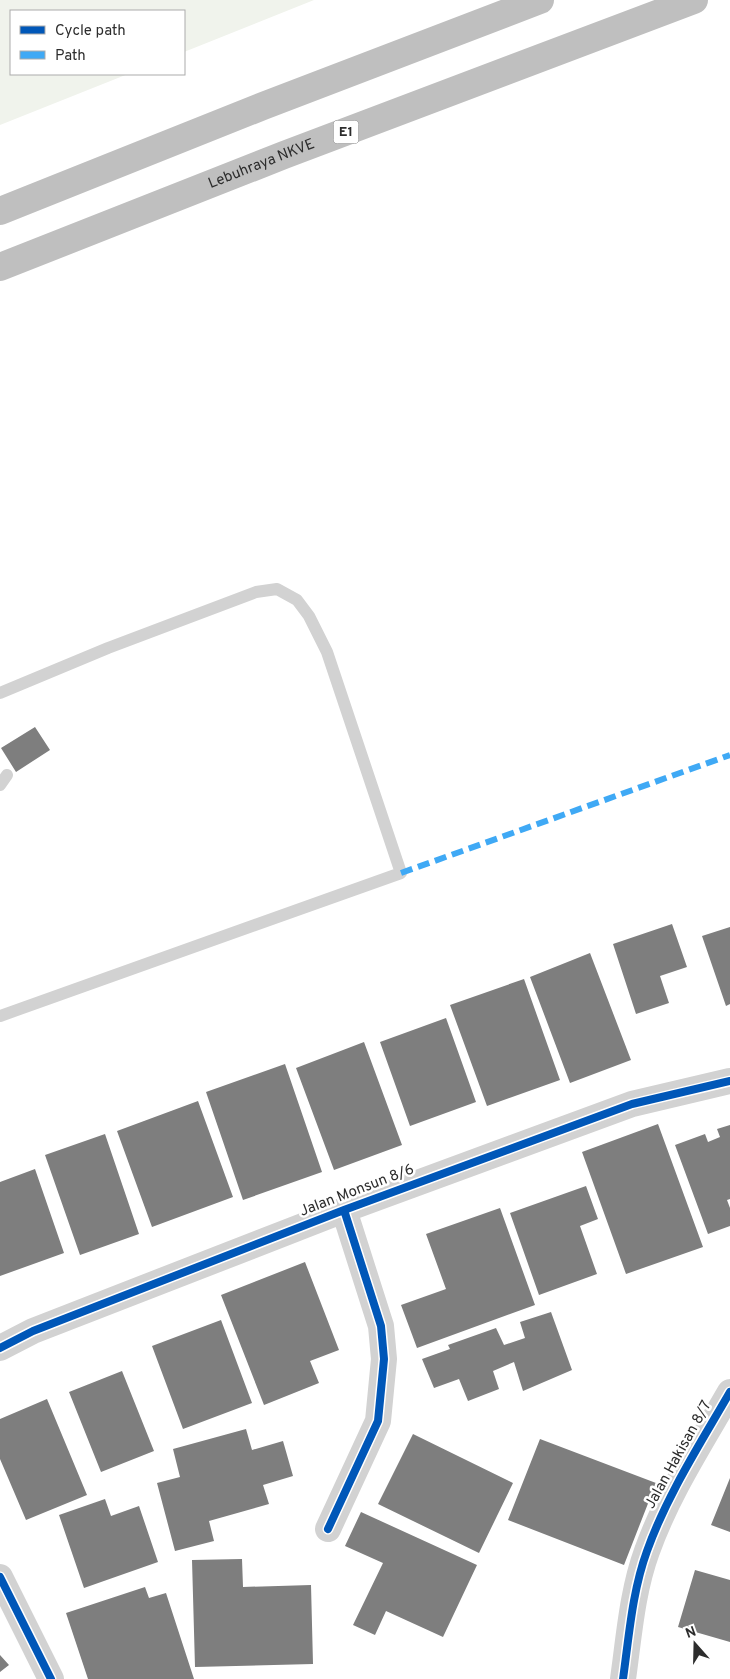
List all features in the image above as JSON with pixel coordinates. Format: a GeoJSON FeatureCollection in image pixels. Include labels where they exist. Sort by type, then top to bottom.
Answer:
{"type":"FeatureCollection","features":[{"type":"Feature","properties":{"kind":"highway"},"geometry":{"type":"LineString","coordinates":[[0,211],[272,102],[540,0]]}},
{"type":"Feature","properties":{"kind":"highway","name":"Lebuhraya NKVE"},"geometry":{"type":"LineString","coordinates":[[0,267],[294,151],[694,0]]}},
{"type":"Feature","properties":{"kind":"street","name":"Jalan Monsun 8/6"},"geometry":{"type":"LineString","coordinates":[[0,1348],[33,1331],[344,1210],[632,1104],[730,1080]]}},
{"type":"Feature","properties":{"kind":"street"},"geometry":{"type":"LineString","coordinates":[[328,1529],[378,1421],[384,1359],[381,1326],[344,1210]]}},
{"type":"Feature","properties":{"kind":"street","name":"Jalan Hakisan 8/7"},"geometry":{"type":"LineString","coordinates":[[624,1679],[634,1601],[646,1553],[665,1506],[730,1392]]}},
{"type":"Feature","properties":{"kind":"street"},"geometry":{"type":"LineString","coordinates":[[0,1577],[51,1679]]}},
{"type":"Feature","properties":{"kind":"lane"},"geometry":{"type":"LineString","coordinates":[[0,693],[108,648],[256,592],[277,588],[297,600],[309,616],[327,652],[401,873],[0,1016]]}},
{"type":"Feature","properties":{"kind":"shaded area"},"geometry":{"type":"Polygon","coordinates":[[[0,0],[314,0],[185,52],[185,10],[10,10],[10,75],[125,75],[0,125],[0,0]]]}},
{"type":"Feature","properties":{"kind":"building"},"geometry":{"type":"Polygon","coordinates":[[[35,727],[50,750],[16,772],[1,748],[35,727]]]}},
{"type":"Feature","properties":{"kind":"building"},"geometry":{"type":"Polygon","coordinates":[[[672,924],[687,967],[660,976],[669,1003],[636,1014],[613,944],[672,924]]]}},
{"type":"Feature","properties":{"kind":"building"},"geometry":{"type":"Polygon","coordinates":[[[730,927],[730,1004],[726,1006],[702,936],[730,927]]]}},
{"type":"Feature","properties":{"kind":"building"},"geometry":{"type":"Polygon","coordinates":[[[590,953],[631,1060],[570,1083],[530,977],[590,953]]]}},
{"type":"Feature","properties":{"kind":"building"},"geometry":{"type":"Polygon","coordinates":[[[524,979],[560,1080],[487,1106],[450,1005],[524,979]]]}},
{"type":"Feature","properties":{"kind":"building"},"geometry":{"type":"Polygon","coordinates":[[[446,1018],[476,1102],[410,1126],[380,1042],[446,1018]]]}},
{"type":"Feature","properties":{"kind":"building"},"geometry":{"type":"Polygon","coordinates":[[[364,1042],[402,1145],[334,1170],[296,1068],[364,1042]]]}},
{"type":"Feature","properties":{"kind":"building"},"geometry":{"type":"Polygon","coordinates":[[[285,1064],[322,1172],[243,1200],[206,1092],[285,1064]]]}},
{"type":"Feature","properties":{"kind":"building"},"geometry":{"type":"Polygon","coordinates":[[[198,1101],[233,1197],[152,1227],[117,1131],[198,1101]]]}},
{"type":"Feature","properties":{"kind":"building"},"geometry":{"type":"Polygon","coordinates":[[[658,1124],[703,1247],[626,1274],[582,1152],[658,1124]]]}},
{"type":"Feature","properties":{"kind":"building"},"geometry":{"type":"Polygon","coordinates":[[[730,1125],[730,1199],[727,1200],[730,1208],[730,1226],[708,1234],[675,1145],[705,1134],[708,1142],[720,1137],[717,1129],[730,1125]]]}},
{"type":"Feature","properties":{"kind":"building"},"geometry":{"type":"Polygon","coordinates":[[[105,1134],[139,1234],[80,1255],[45,1155],[105,1134]]]}},
{"type":"Feature","properties":{"kind":"building"},"geometry":{"type":"Polygon","coordinates":[[[35,1169],[64,1253],[0,1276],[0,1182],[35,1169]]]}},
{"type":"Feature","properties":{"kind":"building"},"geometry":{"type":"Polygon","coordinates":[[[586,1186],[598,1219],[580,1226],[597,1274],[539,1295],[510,1213],[586,1186]]]}},
{"type":"Feature","properties":{"kind":"building"},"geometry":{"type":"Polygon","coordinates":[[[500,1208],[535,1305],[417,1348],[401,1305],[446,1289],[426,1234],[500,1208]]]}},
{"type":"Feature","properties":{"kind":"building"},"geometry":{"type":"Polygon","coordinates":[[[305,1262],[339,1350],[310,1361],[319,1383],[264,1405],[221,1295],[305,1262]]]}},
{"type":"Feature","properties":{"kind":"building"},"geometry":{"type":"Polygon","coordinates":[[[551,1312],[572,1370],[523,1391],[514,1362],[493,1371],[499,1389],[468,1401],[459,1379],[434,1388],[422,1359],[450,1349],[448,1345],[496,1328],[504,1345],[525,1338],[520,1322],[551,1312]]]}},
{"type":"Feature","properties":{"kind":"building"},"geometry":{"type":"Polygon","coordinates":[[[221,1320],[252,1403],[183,1429],[152,1346],[221,1320]]]}},
{"type":"Feature","properties":{"kind":"building"},"geometry":{"type":"Polygon","coordinates":[[[122,1371],[154,1451],[101,1472],[69,1392],[122,1371]]]}},
{"type":"Feature","properties":{"kind":"building"},"geometry":{"type":"Polygon","coordinates":[[[47,1399],[87,1495],[26,1520],[0,1459],[0,1419],[47,1399]]]}},
{"type":"Feature","properties":{"kind":"building"},"geometry":{"type":"Polygon","coordinates":[[[246,1429],[252,1450],[283,1441],[293,1476],[263,1485],[269,1504],[209,1521],[214,1541],[175,1551],[157,1483],[180,1477],[173,1449],[246,1429]]]}},
{"type":"Feature","properties":{"kind":"building"},"geometry":{"type":"Polygon","coordinates":[[[413,1434],[513,1483],[479,1553],[378,1504],[413,1434]]]}},
{"type":"Feature","properties":{"kind":"building"},"geometry":{"type":"Polygon","coordinates":[[[540,1439],[656,1483],[624,1565],[508,1520],[540,1439]]]}},
{"type":"Feature","properties":{"kind":"building"},"geometry":{"type":"Polygon","coordinates":[[[730,1478],[730,1532],[711,1525],[730,1478]]]}},
{"type":"Feature","properties":{"kind":"building"},"geometry":{"type":"Polygon","coordinates":[[[105,1499],[111,1516],[139,1506],[158,1562],[84,1588],[59,1515],[105,1499]]]}},
{"type":"Feature","properties":{"kind":"building"},"geometry":{"type":"Polygon","coordinates":[[[361,1512],[477,1565],[443,1637],[386,1611],[375,1635],[353,1625],[383,1563],[345,1546],[361,1512]]]}},
{"type":"Feature","properties":{"kind":"building"},"geometry":{"type":"Polygon","coordinates":[[[242,1559],[243,1587],[311,1585],[313,1664],[195,1667],[192,1560],[242,1559]]]}},
{"type":"Feature","properties":{"kind":"building"},"geometry":{"type":"Polygon","coordinates":[[[695,1570],[730,1580],[730,1642],[678,1627],[695,1570]]]}},
{"type":"Feature","properties":{"kind":"building"},"geometry":{"type":"Polygon","coordinates":[[[145,1587],[149,1598],[166,1593],[194,1679],[88,1679],[66,1613],[145,1587]]]}},
{"type":"Feature","properties":{"kind":"building"},"geometry":{"type":"Polygon","coordinates":[[[0,1655],[9,1665],[0,1672],[0,1655]]]}},
{"type":"Feature","properties":{"kind":"marked path"},"geometry":{"type":"LineString","coordinates":[[401,873],[730,755]]}},
{"type":"Feature","properties":{"kind":"cycle path"},"geometry":{"type":"LineString","coordinates":[[0,1348],[33,1331],[344,1210],[632,1104],[730,1081]]}},
{"type":"Feature","properties":{"kind":"cycle path"},"geometry":{"type":"LineString","coordinates":[[328,1529],[378,1421],[384,1359],[381,1326],[344,1210]]}},
{"type":"Feature","properties":{"kind":"cycle path"},"geometry":{"type":"LineString","coordinates":[[623,1679],[634,1598],[647,1551],[674,1490],[730,1392]]}},
{"type":"Feature","properties":{"kind":"cycle path"},"geometry":{"type":"LineString","coordinates":[[0,1577],[51,1679]]}}]}
